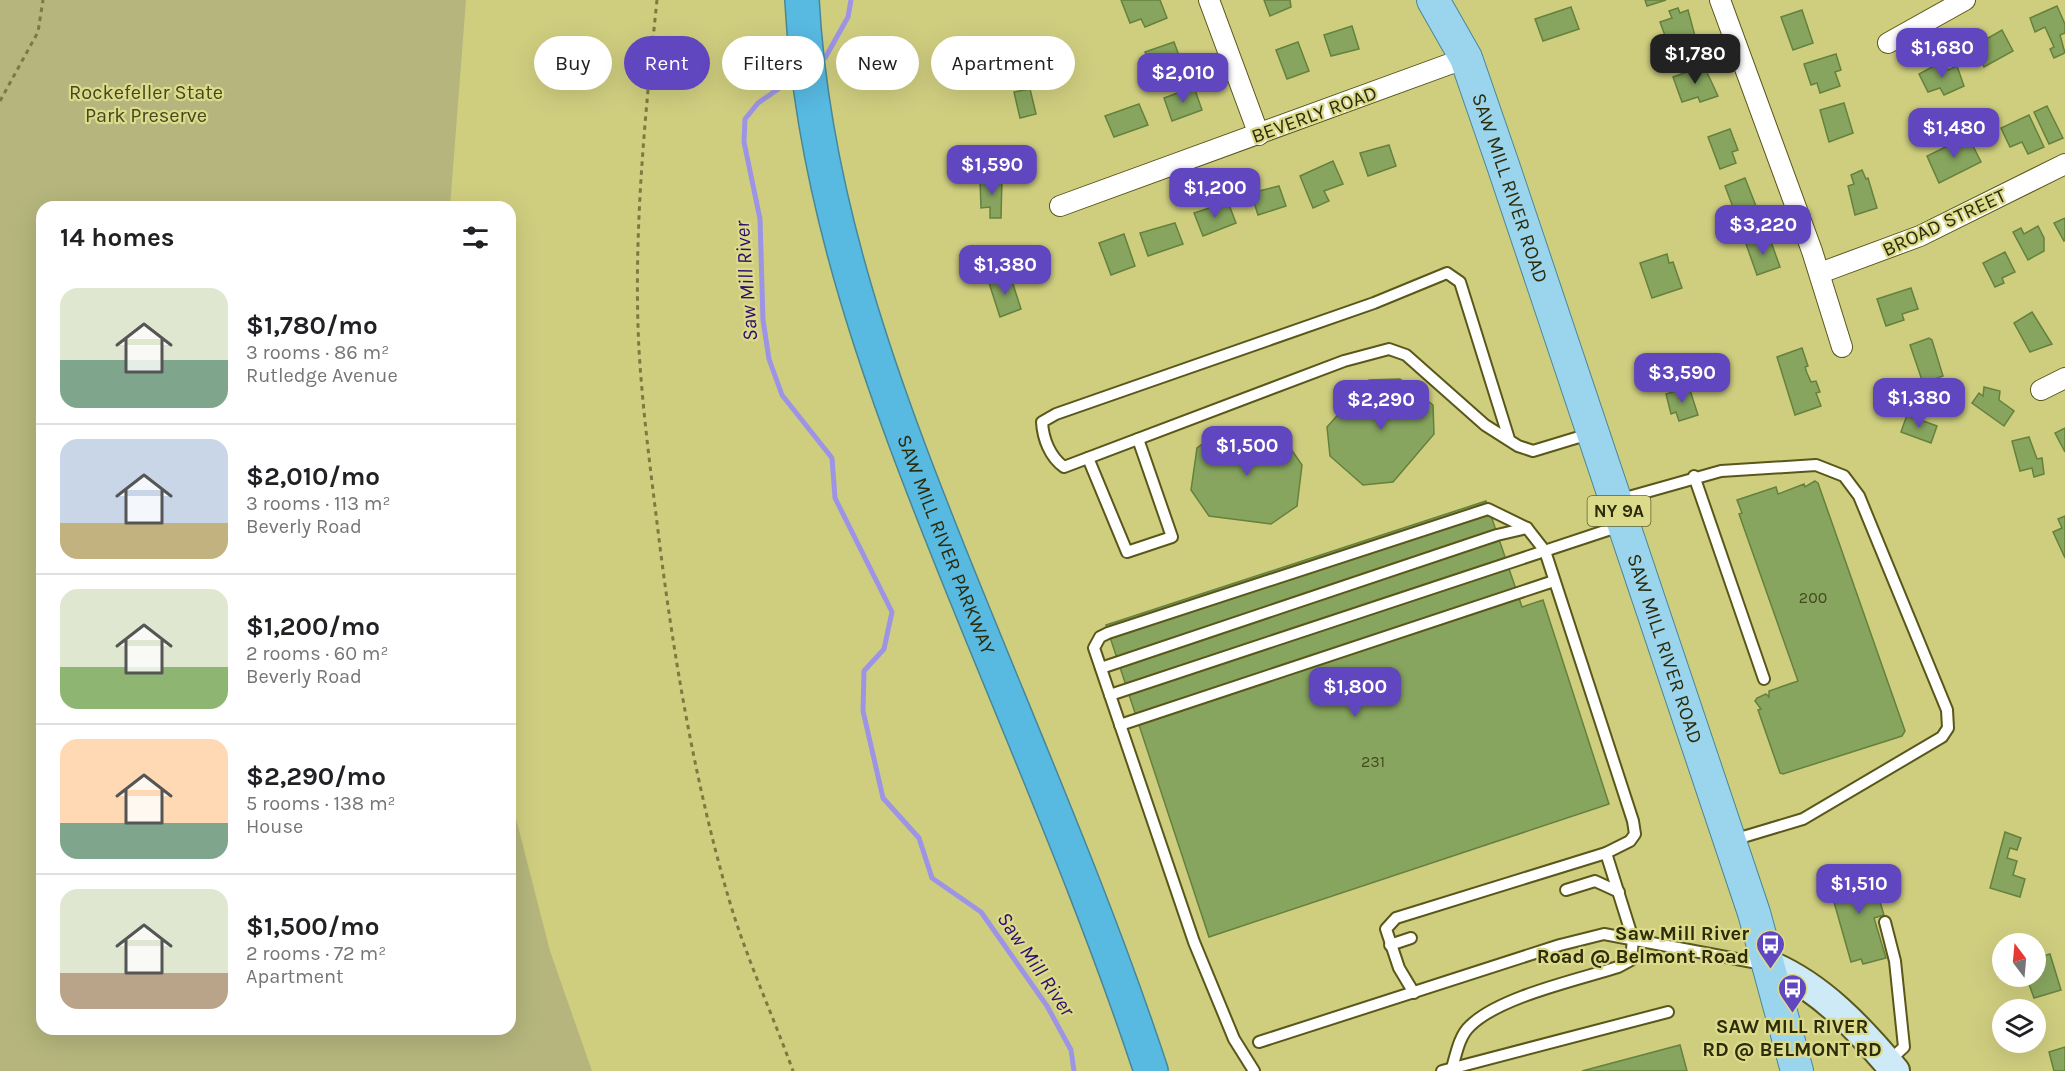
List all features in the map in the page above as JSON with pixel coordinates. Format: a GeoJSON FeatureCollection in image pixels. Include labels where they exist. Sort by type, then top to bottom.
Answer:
{"type":"FeatureCollection","features":[{"type":"Feature","properties":{"kind":"highway","name":"SAW MILL RIVER PARKWAY"},"geometry":{"type":"LineString","coordinates":[[781,0],[792,36]]}},
{"type":"Feature","properties":{"kind":"highway","name":"SAW MILL RIVER PARKWAY"},"geometry":{"type":"LineString","coordinates":[[795,36],[802,0]]}},
{"type":"Feature","properties":{"kind":"highway","name":"SAW MILL RIVER PARKWAY"},"geometry":{"type":"LineString","coordinates":[[799,90],[819,241],[864,388],[918,532],[1078,930],[1129,1071]]}},
{"type":"Feature","properties":{"kind":"highway","name":"SAW MILL RIVER PARKWAY"},"geometry":{"type":"LineString","coordinates":[[800,95],[885,384],[931,507],[1102,933],[1151,1071]]}},
{"type":"Feature","properties":{"kind":"main road","name":"SAW MILL RIVER ROAD"},"geometry":{"type":"LineString","coordinates":[[1433,0],[1466,58]]}},
{"type":"Feature","properties":{"kind":"main road","name":"SAW MILL RIVER ROAD"},"geometry":{"type":"LineString","coordinates":[[1455,0],[1466,58],[1730,841],[1769,965],[1797,1071]]}},
{"type":"Feature","properties":{"kind":"street"},"geometry":{"type":"LineString","coordinates":[[1209,0],[1259,135]]}},
{"type":"Feature","properties":{"kind":"street"},"geometry":{"type":"LineString","coordinates":[[1720,0],[1820,273],[1842,347]]}},
{"type":"Feature","properties":{"kind":"street"},"geometry":{"type":"LineString","coordinates":[[1888,42],[1965,0]]}},
{"type":"Feature","properties":{"kind":"street","name":"BEVERLY ROAD"},"geometry":{"type":"LineString","coordinates":[[1060,206],[1466,58]]}},
{"type":"Feature","properties":{"kind":"street","name":"BROAD STREET"},"geometry":{"type":"LineString","coordinates":[[1820,273],[1920,236],[2065,164]]}},
{"type":"Feature","properties":{"kind":"street"},"geometry":{"type":"LineString","coordinates":[[2041,390],[2065,378]]}},
{"type":"Feature","properties":{"kind":"street"},"geometry":{"type":"LineString","coordinates":[[1769,965],[1789,974],[1837,1008],[1891,1067]]}},
{"type":"Feature","properties":{"kind":"lane"},"geometry":{"type":"LineString","coordinates":[[1509,439],[1460,282],[1447,273],[1374,303],[1042,422],[1054,460],[1064,467],[1344,361],[1389,349],[1406,354],[1485,425],[1518,446],[1533,451],[1592,433]]}},
{"type":"Feature","properties":{"kind":"lane"},"geometry":{"type":"LineString","coordinates":[[1088,458],[1127,552],[1172,537],[1138,439]]}},
{"type":"Feature","properties":{"kind":"lane"},"geometry":{"type":"LineString","coordinates":[[1110,695],[1545,551],[1694,476],[1721,471],[1816,465],[1844,476],[1859,496],[1947,710],[1948,728],[1942,738],[1803,819],[1730,841]]}},
{"type":"Feature","properties":{"kind":"lane"},"geometry":{"type":"LineString","coordinates":[[1694,476],[1764,679]]}},
{"type":"Feature","properties":{"kind":"lane"},"geometry":{"type":"LineString","coordinates":[[1254,1071],[1234,1039],[1194,942],[1094,648],[1100,637],[1108,633],[1488,508],[1527,528],[1545,551],[1635,834],[1630,841],[1606,853],[1396,918],[1386,929],[1399,968],[1414,993]]}},
{"type":"Feature","properties":{"kind":"lane"},"geometry":{"type":"LineString","coordinates":[[1101,668],[1497,535],[1527,528]]}},
{"type":"Feature","properties":{"kind":"lane"},"geometry":{"type":"LineString","coordinates":[[1120,725],[1554,581]]}},
{"type":"Feature","properties":{"kind":"lane"},"geometry":{"type":"LineString","coordinates":[[1447,1070],[1468,1027],[1499,1006],[1618,967],[1631,960],[1633,939],[1606,853]]}},
{"type":"Feature","properties":{"kind":"lane"},"geometry":{"type":"LineString","coordinates":[[1566,890],[1595,881],[1619,892]]}},
{"type":"Feature","properties":{"kind":"lane"},"geometry":{"type":"LineString","coordinates":[[1885,922],[1895,961],[1904,1047],[1891,1067]]}},
{"type":"Feature","properties":{"kind":"lane"},"geometry":{"type":"LineString","coordinates":[[1259,1042],[1604,934],[1769,965]]}},
{"type":"Feature","properties":{"kind":"lane"},"geometry":{"type":"LineString","coordinates":[[1390,945],[1411,938]]}},
{"type":"Feature","properties":{"kind":"lane"},"geometry":{"type":"LineString","coordinates":[[1447,1070],[1668,1011]]}},
{"type":"Feature","properties":{"kind":"path"},"geometry":{"type":"LineString","coordinates":[[0,101],[38,32],[43,0]]}},
{"type":"Feature","properties":{"kind":"path"},"geometry":{"type":"LineString","coordinates":[[657,0],[645,113],[639,233],[639,348],[650,467],[681,691],[701,789],[729,899],[793,1071]]}},
{"type":"Feature","properties":{"kind":"green space","name":"Rockefeller State Park Preserve"},"geometry":{"type":"Polygon","coordinates":[[[0,0],[466,0],[450,201],[36,201],[36,1035],[516,1035],[516,818],[550,951],[592,1071],[0,1071],[0,0]]]}},
{"type":"Feature","properties":{"kind":"building"},"geometry":{"type":"Polygon","coordinates":[[[1121,0],[1160,0],[1167,18],[1145,27],[1141,19],[1130,23],[1121,0]]]}},
{"type":"Feature","properties":{"kind":"building"},"geometry":{"type":"Polygon","coordinates":[[[1264,0],[1290,0],[1291,7],[1270,16],[1264,0]]]}},
{"type":"Feature","properties":{"kind":"building"},"geometry":{"type":"Polygon","coordinates":[[[1645,0],[1666,0],[1647,6],[1645,0]]]}},
{"type":"Feature","properties":{"kind":"building"},"geometry":{"type":"Polygon","coordinates":[[[2057,6],[2065,24],[2065,33],[2060,35],[2065,53],[2054,58],[2050,49],[2054,47],[2045,27],[2035,32],[2030,18],[2057,6]]]}},
{"type":"Feature","properties":{"kind":"building"},"geometry":{"type":"Polygon","coordinates":[[[1571,7],[1579,29],[1543,41],[1535,19],[1571,7]]]}},
{"type":"Feature","properties":{"kind":"building"},"geometry":{"type":"Polygon","coordinates":[[[1678,8],[1680,13],[1688,10],[1699,51],[1674,60],[1660,22],[1672,18],[1669,11],[1678,8]]]}},
{"type":"Feature","properties":{"kind":"building"},"geometry":{"type":"Polygon","coordinates":[[[1802,10],[1813,43],[1793,50],[1781,17],[1802,10]]]}},
{"type":"Feature","properties":{"kind":"building"},"geometry":{"type":"Polygon","coordinates":[[[1352,26],[1359,49],[1331,56],[1324,35],[1352,26]]]}},
{"type":"Feature","properties":{"kind":"building"},"geometry":{"type":"Polygon","coordinates":[[[2002,30],[2013,51],[1984,67],[1974,46],[2002,30]]]}},
{"type":"Feature","properties":{"kind":"building"},"geometry":{"type":"Polygon","coordinates":[[[1174,42],[1184,69],[1155,80],[1145,52],[1174,42]]]}},
{"type":"Feature","properties":{"kind":"building"},"geometry":{"type":"Polygon","coordinates":[[[1298,42],[1309,71],[1287,79],[1276,50],[1298,42]]]}},
{"type":"Feature","properties":{"kind":"building"},"geometry":{"type":"Polygon","coordinates":[[[1836,54],[1841,70],[1835,72],[1840,86],[1820,93],[1817,83],[1811,85],[1804,64],[1836,54]]]}},
{"type":"Feature","properties":{"kind":"building"},"geometry":{"type":"Polygon","coordinates":[[[1943,61],[1948,70],[1957,66],[1964,86],[1944,95],[1940,88],[1928,92],[1919,74],[1943,61]]]}},
{"type":"Feature","properties":{"kind":"building"},"geometry":{"type":"Polygon","coordinates":[[[1704,66],[1718,96],[1700,102],[1698,97],[1682,102],[1673,77],[1704,66]]]}},
{"type":"Feature","properties":{"kind":"building"},"geometry":{"type":"Polygon","coordinates":[[[1194,87],[1202,110],[1172,121],[1164,98],[1194,87]]]}},
{"type":"Feature","properties":{"kind":"building"},"geometry":{"type":"Polygon","coordinates":[[[1030,90],[1036,114],[1020,118],[1014,92],[1030,90]]]}},
{"type":"Feature","properties":{"kind":"building"},"geometry":{"type":"Polygon","coordinates":[[[1844,103],[1853,133],[1829,142],[1820,110],[1844,103]]]}},
{"type":"Feature","properties":{"kind":"building"},"geometry":{"type":"Polygon","coordinates":[[[1139,104],[1148,125],[1114,137],[1105,116],[1139,104]]]}},
{"type":"Feature","properties":{"kind":"building"},"geometry":{"type":"Polygon","coordinates":[[[2047,106],[2063,138],[2049,144],[2034,112],[2047,106]]]}},
{"type":"Feature","properties":{"kind":"building"},"geometry":{"type":"Polygon","coordinates":[[[2029,115],[2044,147],[2028,154],[2022,142],[2010,147],[2001,128],[2029,115]]]}},
{"type":"Feature","properties":{"kind":"building"},"geometry":{"type":"Polygon","coordinates":[[[1730,129],[1738,150],[1732,152],[1736,163],[1720,169],[1708,137],[1730,129]]]}},
{"type":"Feature","properties":{"kind":"building"},"geometry":{"type":"Polygon","coordinates":[[[1968,136],[1981,162],[1939,183],[1927,156],[1968,136]]]}},
{"type":"Feature","properties":{"kind":"building"},"geometry":{"type":"Polygon","coordinates":[[[1389,145],[1396,166],[1368,176],[1360,153],[1389,145]]]}},
{"type":"Feature","properties":{"kind":"building"},"geometry":{"type":"Polygon","coordinates":[[[1333,161],[1343,184],[1324,191],[1329,201],[1313,208],[1300,176],[1333,161]]]}},
{"type":"Feature","properties":{"kind":"building"},"geometry":{"type":"Polygon","coordinates":[[[1862,170],[1866,179],[1868,178],[1877,208],[1855,215],[1848,186],[1854,184],[1851,175],[1862,170]]]}},
{"type":"Feature","properties":{"kind":"building"},"geometry":{"type":"Polygon","coordinates":[[[1002,177],[1001,218],[990,218],[990,207],[981,208],[980,179],[1002,177]]]}},
{"type":"Feature","properties":{"kind":"building"},"geometry":{"type":"Polygon","coordinates":[[[1745,178],[1756,206],[1753,207],[1757,219],[1740,226],[1725,186],[1745,178]]]}},
{"type":"Feature","properties":{"kind":"building"},"geometry":{"type":"Polygon","coordinates":[[[1279,186],[1286,206],[1258,215],[1251,193],[1279,186]]]}},
{"type":"Feature","properties":{"kind":"building"},"geometry":{"type":"Polygon","coordinates":[[[1228,202],[1236,223],[1203,236],[1194,213],[1228,202]]]}},
{"type":"Feature","properties":{"kind":"building"},"geometry":{"type":"Polygon","coordinates":[[[2065,218],[2065,240],[2064,241],[2054,223],[2065,218]]]}},
{"type":"Feature","properties":{"kind":"building"},"geometry":{"type":"Polygon","coordinates":[[[1175,223],[1183,244],[1148,256],[1140,233],[1175,223]]]}},
{"type":"Feature","properties":{"kind":"building"},"geometry":{"type":"Polygon","coordinates":[[[2038,226],[2044,238],[2044,251],[2028,260],[2013,232],[2021,228],[2024,234],[2038,226]]]}},
{"type":"Feature","properties":{"kind":"building"},"geometry":{"type":"Polygon","coordinates":[[[1124,234],[1135,266],[1111,275],[1099,243],[1124,234]]]}},
{"type":"Feature","properties":{"kind":"building"},"geometry":{"type":"Polygon","coordinates":[[[1769,236],[1780,267],[1757,275],[1746,244],[1769,236]]]}},
{"type":"Feature","properties":{"kind":"building"},"geometry":{"type":"Polygon","coordinates":[[[2005,252],[2015,272],[2002,278],[2004,283],[1995,287],[1983,263],[2005,252]]]}},
{"type":"Feature","properties":{"kind":"building"},"geometry":{"type":"Polygon","coordinates":[[[1667,254],[1669,263],[1673,262],[1682,288],[1652,298],[1640,263],[1667,254]]]}},
{"type":"Feature","properties":{"kind":"building"},"geometry":{"type":"Polygon","coordinates":[[[1010,275],[1021,309],[1000,317],[989,283],[1010,275]]]}},
{"type":"Feature","properties":{"kind":"building"},"geometry":{"type":"Polygon","coordinates":[[[1911,288],[1918,309],[1902,314],[1904,320],[1886,326],[1877,299],[1911,288]]]}},
{"type":"Feature","properties":{"kind":"building"},"geometry":{"type":"Polygon","coordinates":[[[2032,312],[2052,344],[2030,352],[2014,323],[2032,312]]]}},
{"type":"Feature","properties":{"kind":"building"},"geometry":{"type":"Polygon","coordinates":[[[1929,338],[1932,340],[1943,376],[1923,383],[1910,345],[1929,338]]]}},
{"type":"Feature","properties":{"kind":"building"},"geometry":{"type":"Polygon","coordinates":[[[1802,348],[1808,366],[1805,367],[1807,373],[1811,382],[1816,381],[1820,392],[1816,393],[1821,406],[1795,415],[1777,357],[1802,348]]]}},
{"type":"Feature","properties":{"kind":"building"},"geometry":{"type":"Polygon","coordinates":[[[1400,379],[1433,405],[1434,434],[1393,482],[1363,485],[1330,456],[1327,427],[1369,380],[1400,379]]]}},
{"type":"Feature","properties":{"kind":"building"},"geometry":{"type":"Polygon","coordinates":[[[1689,387],[1698,415],[1679,421],[1676,412],[1671,414],[1666,394],[1689,387]]]}},
{"type":"Feature","properties":{"kind":"building"},"geometry":{"type":"Polygon","coordinates":[[[1984,387],[2000,391],[1999,400],[2014,411],[2004,426],[1972,403],[1979,393],[1983,396],[1984,387]]]}},
{"type":"Feature","properties":{"kind":"building"},"geometry":{"type":"Polygon","coordinates":[[[1907,415],[1937,426],[1931,443],[1901,432],[1907,415]]]}},
{"type":"Feature","properties":{"kind":"building"},"geometry":{"type":"Polygon","coordinates":[[[2065,428],[2065,452],[2055,433],[2065,428]]]}},
{"type":"Feature","properties":{"kind":"building"},"geometry":{"type":"Polygon","coordinates":[[[1222,430],[1284,439],[1302,465],[1297,506],[1271,524],[1209,516],[1191,490],[1197,448],[1222,430]]]}},
{"type":"Feature","properties":{"kind":"building"},"geometry":{"type":"Polygon","coordinates":[[[2029,437],[2037,459],[2042,458],[2044,474],[2034,477],[2032,468],[2020,471],[2012,441],[2029,437]]]}},
{"type":"Feature","properties":{"kind":"building"},"geometry":{"type":"Polygon","coordinates":[[[1815,481],[1818,483],[1905,731],[1902,736],[1783,774],[1780,773],[1758,710],[1761,709],[1755,701],[1766,694],[1769,697],[1769,691],[1798,681],[1739,514],[1742,513],[1737,500],[1776,487],[1778,494],[1804,484],[1805,487],[1815,481]]]}},
{"type":"Feature","properties":{"kind":"building"},"geometry":{"type":"Polygon","coordinates":[[[1486,501],[1522,607],[1543,600],[1609,804],[1209,937],[1106,625],[1486,501]]]}},
{"type":"Feature","properties":{"kind":"building"},"geometry":{"type":"Polygon","coordinates":[[[2065,516],[2065,558],[2053,532],[2062,528],[2058,519],[2065,516]]]}},
{"type":"Feature","properties":{"kind":"building"},"geometry":{"type":"Polygon","coordinates":[[[2005,832],[2021,838],[2017,850],[2010,848],[2007,858],[2017,861],[2013,875],[2025,879],[2020,897],[1990,888],[2005,832]]]}},
{"type":"Feature","properties":{"kind":"building"},"geometry":{"type":"Polygon","coordinates":[[[1870,868],[1884,915],[1874,918],[1886,958],[1863,964],[1861,959],[1851,962],[1828,881],[1870,868]]]}},
{"type":"Feature","properties":{"kind":"building"},"geometry":{"type":"Polygon","coordinates":[[[2050,954],[2061,990],[2034,998],[2030,987],[2046,987],[2046,955],[2050,954]]]}},
{"type":"Feature","properties":{"kind":"building"},"geometry":{"type":"Polygon","coordinates":[[[1680,1045],[1687,1071],[1582,1071],[1680,1045]]]}},
{"type":"Feature","properties":{"kind":"building"},"geometry":{"type":"Polygon","coordinates":[[[2065,1047],[2065,1071],[2054,1071],[2049,1052],[2065,1047]]]}},
{"type":"Feature","properties":{"kind":"waterway","name":"Saw Mill River"},"geometry":{"type":"LineString","coordinates":[[824,59],[848,17],[851,0]]}},
{"type":"Feature","properties":{"kind":"waterway","name":"Saw Mill River"},"geometry":{"type":"LineString","coordinates":[[777,90],[758,103],[745,119],[744,142],[760,219],[763,320],[769,359],[782,395],[832,458],[835,498],[892,612],[884,649],[864,671],[863,711],[883,798],[919,838],[932,878],[981,912],[1047,1006],[1071,1050],[1074,1071]]}},
{"type":"Feature","properties":{"kind":"place","name":"Saw Mill River Road @ Belmont Road"},"geometry":{"type":"Point","coordinates":[1770,970]}},
{"type":"Feature","properties":{"kind":"place","name":"SAW MILL RIVER RD @ BELMONT RD"},"geometry":{"type":"Point","coordinates":[1792,1014]}}]}
